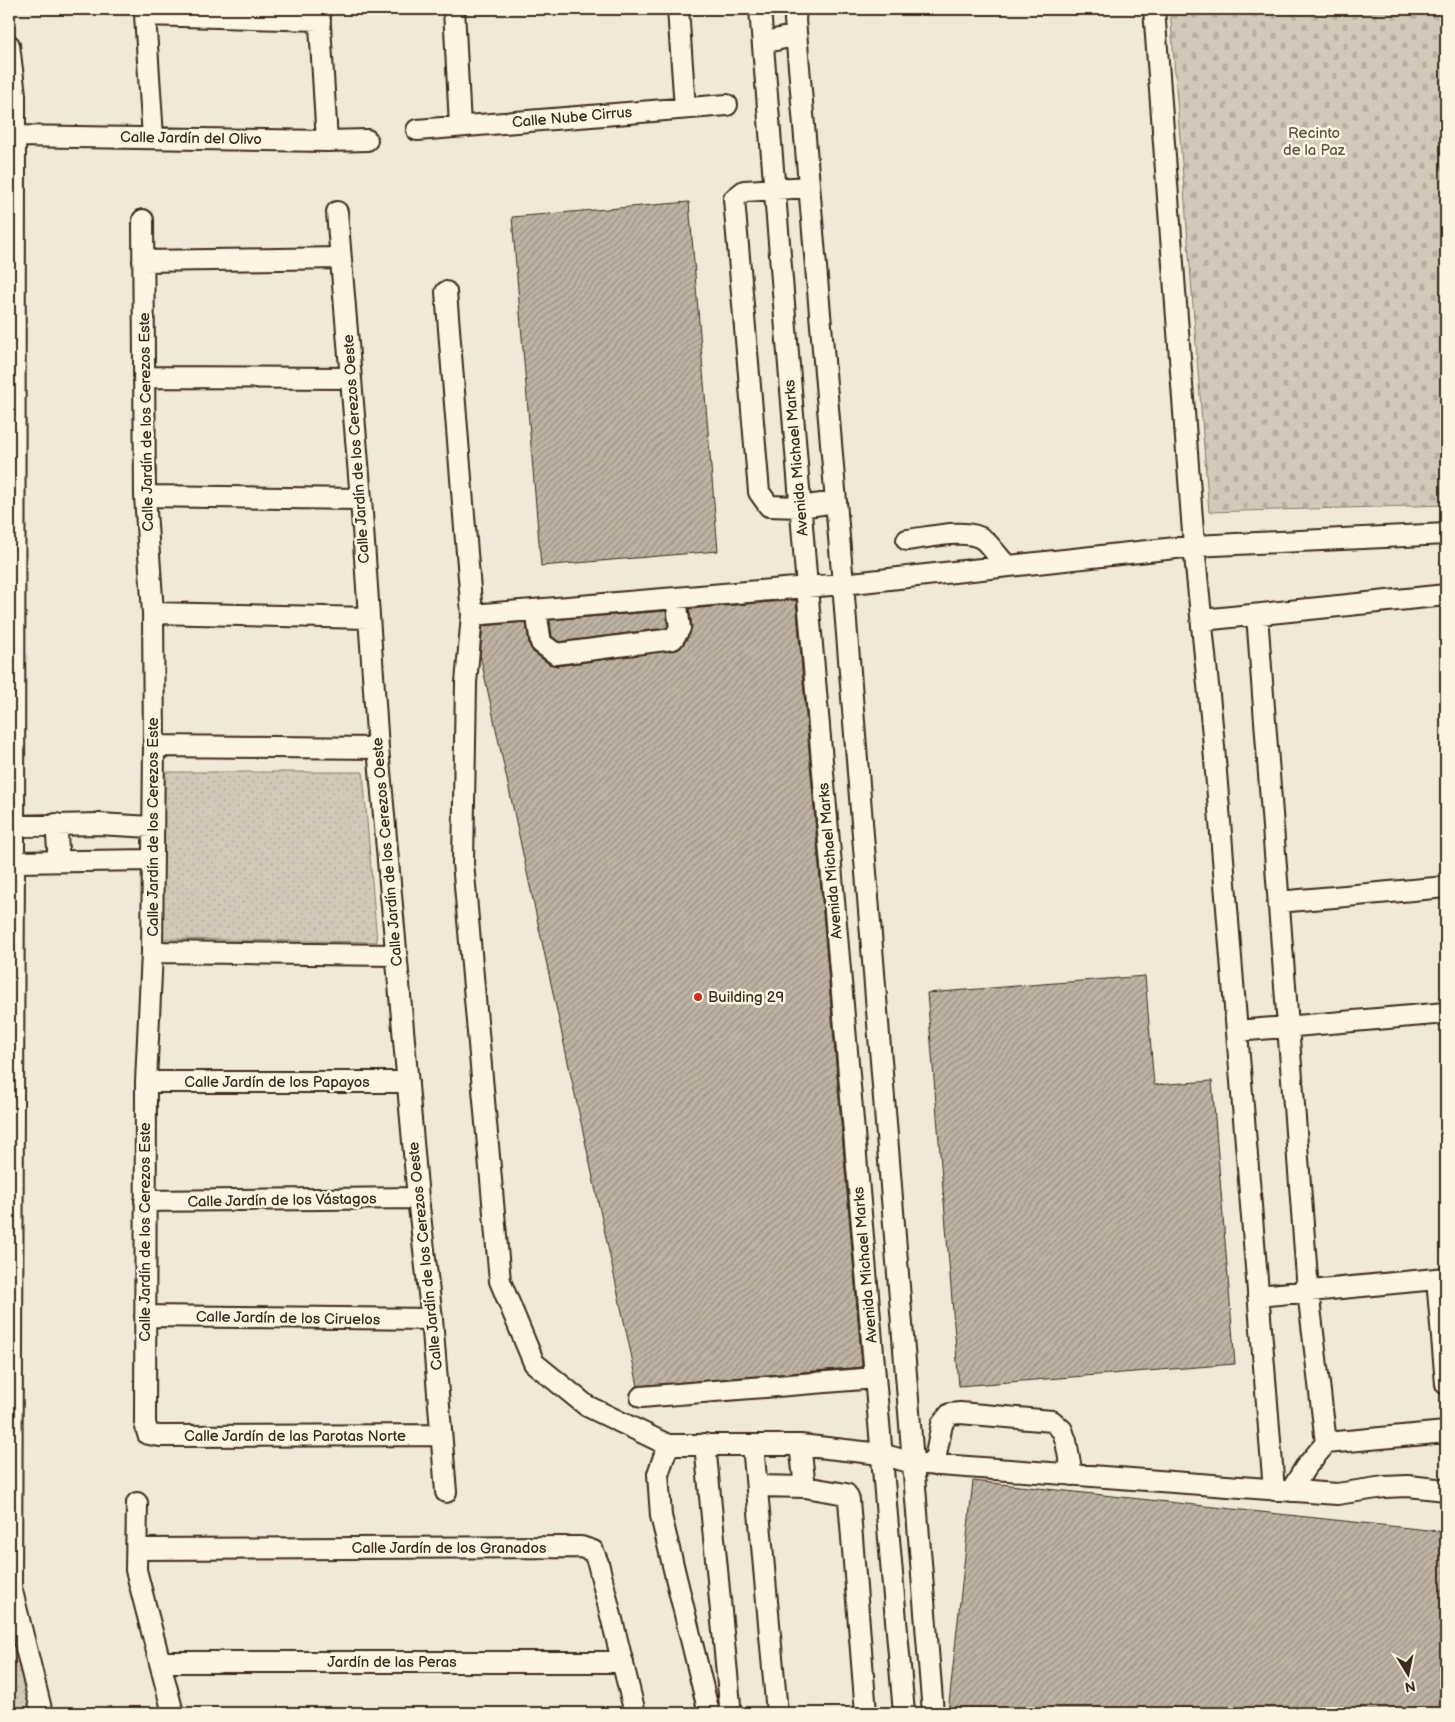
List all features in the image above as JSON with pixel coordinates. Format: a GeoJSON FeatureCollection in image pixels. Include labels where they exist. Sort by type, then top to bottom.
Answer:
{"type":"FeatureCollection","features":[{"type":"Feature","properties":{"kind":"street"},"geometry":{"type":"LineString","coordinates":[[454,9],[460,126]]}},
{"type":"Feature","properties":{"kind":"street"},"geometry":{"type":"LineString","coordinates":[[678,9],[685,108]]}},
{"type":"Feature","properties":{"kind":"street","name":"Avenida Michael Marks"},"geometry":{"type":"LineString","coordinates":[[760,9],[800,507],[904,1713]]}},
{"type":"Feature","properties":{"kind":"street","name":"Avenida Michael Marks"},"geometry":{"type":"LineString","coordinates":[[796,9],[796,35],[836,502],[933,1713]]}},
{"type":"Feature","properties":{"kind":"street"},"geometry":{"type":"LineString","coordinates":[[1154,9],[1194,546],[1214,735],[1258,1296],[1282,1490]]}},
{"type":"Feature","properties":{"kind":"street"},"geometry":{"type":"LineString","coordinates":[[153,137],[144,12],[320,14],[327,141]]}},
{"type":"Feature","properties":{"kind":"street"},"geometry":{"type":"LineString","coordinates":[[763,43],[796,35]]}},
{"type":"Feature","properties":{"kind":"street"},"geometry":{"type":"LineString","coordinates":[[9,45],[15,95],[16,136],[12,218],[14,862],[11,1169],[11,1587],[42,1713]]}},
{"type":"Feature","properties":{"kind":"street","name":"Calle Nube Cirrus"},"geometry":{"type":"LineString","coordinates":[[417,130],[727,105]]}},
{"type":"Feature","properties":{"kind":"street","name":"Calle Jardín del Olivo"},"geometry":{"type":"LineString","coordinates":[[16,136],[367,140]]}},
{"type":"Feature","properties":{"kind":"street"},"geometry":{"type":"LineString","coordinates":[[809,187],[744,191],[734,199],[759,492],[769,506],[800,507],[836,502]]}},
{"type":"Feature","properties":{"kind":"street","name":"Calle Jardín de los Cerezos Oeste"},"geometry":{"type":"LineString","coordinates":[[336,212],[361,499],[378,748],[418,1198],[432,1320],[446,1492]]}},
{"type":"Feature","properties":{"kind":"street","name":"Calle Jardín de los Cerezos Este"},"geometry":{"type":"LineString","coordinates":[[143,220],[146,496],[152,613],[154,746],[152,952],[146,1082],[145,1423],[148,1434]]}},
{"type":"Feature","properties":{"kind":"street"},"geometry":{"type":"LineString","coordinates":[[143,261],[340,258]]}},
{"type":"Feature","properties":{"kind":"street"},"geometry":{"type":"LineString","coordinates":[[446,292],[472,615],[466,684],[463,863],[500,1281],[534,1363],[587,1406],[668,1445],[800,1445],[881,1454],[912,1463],[1338,1494],[1384,1487],[1408,1486],[1446,1490]]}},
{"type":"Feature","properties":{"kind":"street"},"geometry":{"type":"LineString","coordinates":[[144,377],[351,378]]}},
{"type":"Feature","properties":{"kind":"street"},"geometry":{"type":"LineString","coordinates":[[146,496],[361,499]]}},
{"type":"Feature","properties":{"kind":"street"},"geometry":{"type":"LineString","coordinates":[[907,540],[974,534],[983,540],[1007,566]]}},
{"type":"Feature","properties":{"kind":"street"},"geometry":{"type":"LineString","coordinates":[[472,615],[842,584],[1194,546],[1446,534]]}},
{"type":"Feature","properties":{"kind":"street"},"geometry":{"type":"LineString","coordinates":[[1202,620],[1446,595]]}},
{"type":"Feature","properties":{"kind":"street"},"geometry":{"type":"LineString","coordinates":[[536,610],[541,643],[556,654],[673,639],[680,628],[676,598]]}},
{"type":"Feature","properties":{"kind":"street"},"geometry":{"type":"LineString","coordinates":[[152,613],[369,618]]}},
{"type":"Feature","properties":{"kind":"street"},"geometry":{"type":"LineString","coordinates":[[1257,615],[1308,1291],[1326,1443]]}},
{"type":"Feature","properties":{"kind":"street"},"geometry":{"type":"LineString","coordinates":[[154,746],[378,748]]}},
{"type":"Feature","properties":{"kind":"street"},"geometry":{"type":"LineString","coordinates":[[56,824],[59,861]]}},
{"type":"Feature","properties":{"kind":"street"},"geometry":{"type":"LineString","coordinates":[[14,826],[98,824],[152,827]]}},
{"type":"Feature","properties":{"kind":"street"},"geometry":{"type":"LineString","coordinates":[[14,862],[152,860]]}},
{"type":"Feature","properties":{"kind":"street"},"geometry":{"type":"LineString","coordinates":[[1278,902],[1446,887]]}},
{"type":"Feature","properties":{"kind":"street"},"geometry":{"type":"LineString","coordinates":[[152,952],[396,955]]}},
{"type":"Feature","properties":{"kind":"street"},"geometry":{"type":"LineString","coordinates":[[1237,1031],[1446,1013]]}},
{"type":"Feature","properties":{"kind":"street","name":"Calle Jardín de los Papayos"},"geometry":{"type":"LineString","coordinates":[[146,1082],[408,1082]]}},
{"type":"Feature","properties":{"kind":"street","name":"Calle Jardín de los Vástagos"},"geometry":{"type":"LineString","coordinates":[[146,1201],[418,1198]]}},
{"type":"Feature","properties":{"kind":"street"},"geometry":{"type":"LineString","coordinates":[[1258,1296],[1442,1278],[1446,1384]]}},
{"type":"Feature","properties":{"kind":"street","name":"Calle Jardín de los Ciruelos"},"geometry":{"type":"LineString","coordinates":[[145,1316],[432,1320]]}},
{"type":"Feature","properties":{"kind":"street"},"geometry":{"type":"LineString","coordinates":[[641,1396],[875,1378]]}},
{"type":"Feature","properties":{"kind":"street"},"geometry":{"type":"LineString","coordinates":[[934,1465],[942,1424],[950,1414],[960,1412],[1052,1421],[1062,1430],[1066,1441],[1072,1475]]}},
{"type":"Feature","properties":{"kind":"street"},"geometry":{"type":"LineString","coordinates":[[1282,1490],[1326,1443],[1446,1432]]}},
{"type":"Feature","properties":{"kind":"street","name":"Calle Jardín de las Parotas Norte"},"geometry":{"type":"LineString","coordinates":[[148,1434],[160,1436],[441,1435]]}},
{"type":"Feature","properties":{"kind":"street"},"geometry":{"type":"LineString","coordinates":[[705,1444],[730,1705],[728,1713]]}},
{"type":"Feature","properties":{"kind":"street"},"geometry":{"type":"LineString","coordinates":[[668,1445],[658,1474],[661,1516],[709,1713]]}},
{"type":"Feature","properties":{"kind":"street"},"geometry":{"type":"LineString","coordinates":[[753,1445],[778,1713]]}},
{"type":"Feature","properties":{"kind":"street"},"geometry":{"type":"LineString","coordinates":[[800,1445],[805,1488]]}},
{"type":"Feature","properties":{"kind":"street"},"geometry":{"type":"LineString","coordinates":[[757,1486],[805,1488],[846,1494],[849,1500],[866,1713]]}},
{"type":"Feature","properties":{"kind":"street"},"geometry":{"type":"LineString","coordinates":[[137,1503],[136,1570],[173,1713]]}},
{"type":"Feature","properties":{"kind":"street","name":"Calle Jardín de los Granados"},"geometry":{"type":"LineString","coordinates":[[137,1549],[581,1547],[593,1551],[598,1563],[635,1713]]}},
{"type":"Feature","properties":{"kind":"street"},"geometry":{"type":"LineString","coordinates":[[891,1558],[920,1556]]}},
{"type":"Feature","properties":{"kind":"street","name":"Jardín de las Peras"},"geometry":{"type":"LineString","coordinates":[[160,1662],[623,1662]]}},
{"type":"Feature","properties":{"kind":"green space","name":"Recinto de la Paz"},"geometry":{"type":"Polygon","coordinates":[[[1170,9],[1446,9],[1446,505],[1209,512],[1170,9]]]}},
{"type":"Feature","properties":{"kind":"green space"},"geometry":{"type":"Polygon","coordinates":[[[163,772],[363,772],[377,942],[163,939],[163,772]]]}},
{"type":"Feature","properties":{"kind":"green space"},"geometry":{"type":"Polygon","coordinates":[[[9,1612],[34,1713],[9,1713],[9,1612]]]}},
{"type":"Feature","properties":{"kind":"building"},"geometry":{"type":"Polygon","coordinates":[[[689,202],[718,551],[541,566],[512,217],[689,202]]]}},
{"type":"Feature","properties":{"kind":"building","name":"Building 29"},"geometry":{"type":"Polygon","coordinates":[[[796,600],[862,1367],[638,1386],[480,655],[483,626],[526,622],[529,645],[533,652],[549,664],[558,666],[679,649],[690,634],[692,626],[689,609],[796,600]]]}},
{"type":"Feature","properties":{"kind":"building"},"geometry":{"type":"Polygon","coordinates":[[[666,611],[668,625],[666,628],[559,642],[552,636],[550,620],[666,611]]]}},
{"type":"Feature","properties":{"kind":"building"},"geometry":{"type":"Polygon","coordinates":[[[1145,976],[1154,1085],[1212,1081],[1235,1364],[959,1386],[927,993],[1145,976]]]}},
{"type":"Feature","properties":{"kind":"building"},"geometry":{"type":"Polygon","coordinates":[[[973,1481],[1446,1532],[1446,1713],[948,1713],[973,1481]]]}},
{"type":"Feature","properties":{"kind":"place","name":"Building 29"},"geometry":{"type":"Point","coordinates":[698,997]}}]}
